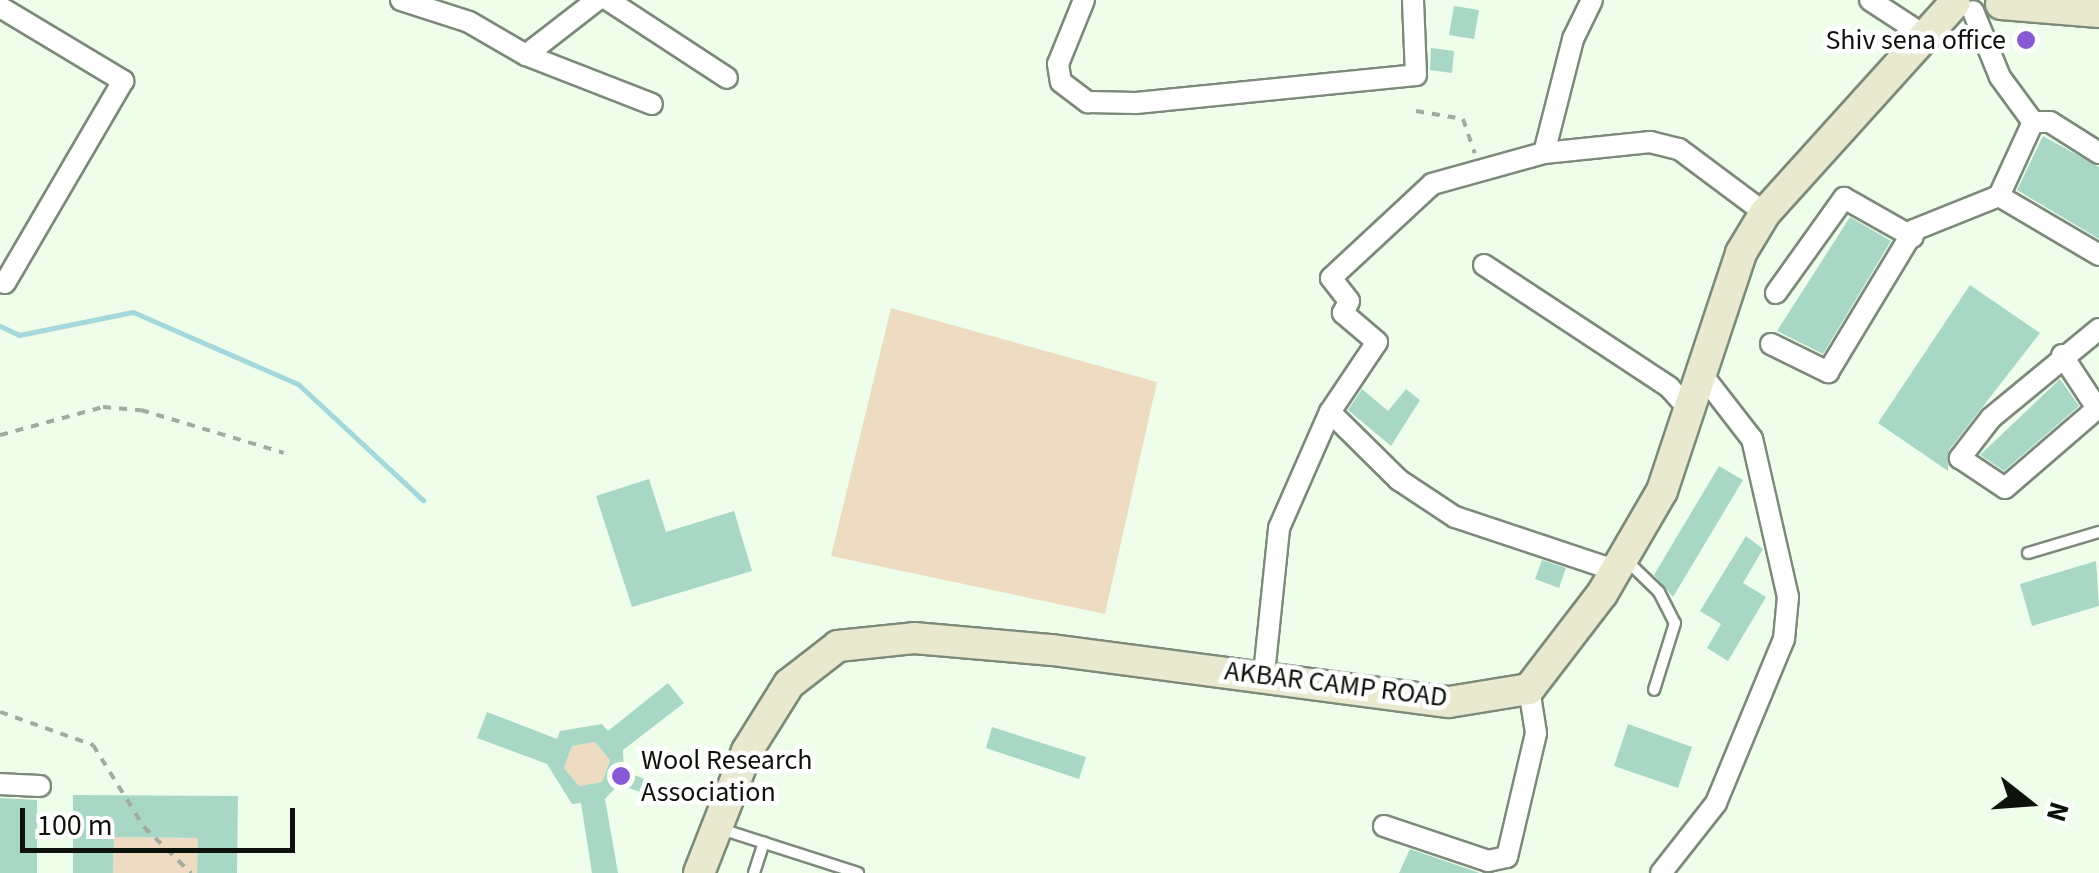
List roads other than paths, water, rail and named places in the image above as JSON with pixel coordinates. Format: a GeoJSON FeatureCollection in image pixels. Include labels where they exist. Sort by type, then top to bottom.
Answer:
{"type":"FeatureCollection","features":[{"type":"Feature","properties":{"kind":"street"},"geometry":{"type":"LineString","coordinates":[[401,0],[468,22],[526,55],[652,104]]}},
{"type":"Feature","properties":{"kind":"street"},"geometry":{"type":"LineString","coordinates":[[526,55],[597,0]]}},
{"type":"Feature","properties":{"kind":"street"},"geometry":{"type":"LineString","coordinates":[[608,0],[727,78]]}},
{"type":"Feature","properties":{"kind":"street"},"geometry":{"type":"LineString","coordinates":[[1084,0],[1058,64],[1060,82],[1088,102],[1136,103],[1416,75],[1413,0]]}},
{"type":"Feature","properties":{"kind":"street"},"geometry":{"type":"LineString","coordinates":[[1544,153],[1573,39],[1592,0]]}},
{"type":"Feature","properties":{"kind":"street"},"geometry":{"type":"LineString","coordinates":[[1870,0],[1922,34]]}},
{"type":"Feature","properties":{"kind":"street"},"geometry":{"type":"LineString","coordinates":[[1979,5],[2010,86],[2032,122]]}},
{"type":"Feature","properties":{"kind":"street"},"geometry":{"type":"LineString","coordinates":[[1384,826],[1488,860],[1508,857],[1536,732],[1529,689],[1618,563],[1662,491],[1742,253],[1766,213],[1922,34],[1979,5],[2099,12]]}},
{"type":"Feature","properties":{"kind":"street"},"geometry":{"type":"LineString","coordinates":[[0,7],[123,81],[5,282]]}},
{"type":"Feature","properties":{"kind":"street"},"geometry":{"type":"LineString","coordinates":[[2032,122],[2050,122],[2099,153]]}},
{"type":"Feature","properties":{"kind":"street"},"geometry":{"type":"LineString","coordinates":[[1772,344],[1828,372],[1913,237],[1999,196],[2032,122]]}},
{"type":"Feature","properties":{"kind":"street"},"geometry":{"type":"LineString","coordinates":[[1264,674],[1279,528],[1330,412],[1378,342],[1343,313],[1349,301],[1332,278],[1413,194],[1544,153],[1614,141],[1680,149],[1766,213]]}},
{"type":"Feature","properties":{"kind":"street"},"geometry":{"type":"LineString","coordinates":[[1999,196],[2099,255]]}},
{"type":"Feature","properties":{"kind":"street"},"geometry":{"type":"LineString","coordinates":[[1776,293],[1844,198],[1913,237]]}},
{"type":"Feature","properties":{"kind":"street"},"geometry":{"type":"LineString","coordinates":[[1484,265],[1669,387],[1688,409]]}},
{"type":"Feature","properties":{"kind":"street"},"geometry":{"type":"LineString","coordinates":[[2062,355],[2098,407],[2005,488],[1960,458],[1991,418],[2062,355],[2099,329]]}},
{"type":"Feature","properties":{"kind":"street"},"geometry":{"type":"LineString","coordinates":[[1661,873],[1716,804],[1784,639],[1788,597],[1752,439],[1700,372]]}},
{"type":"Feature","properties":{"kind":"street"},"geometry":{"type":"LineString","coordinates":[[1330,412],[1399,480],[1455,517],[1618,563]]}},
{"type":"Feature","properties":{"kind":"street","name":"AKBAR CAMP ROAD"},"geometry":{"type":"LineString","coordinates":[[700,873],[714,826],[788,684],[838,646],[914,638],[1264,674],[1449,702],[1529,689]]}},
{"type":"Feature","properties":{"kind":"street"},"geometry":{"type":"LineString","coordinates":[[0,784],[40,786]]}},
{"type":"Feature","properties":{"kind":"lane"},"geometry":{"type":"LineString","coordinates":[[2028,552],[2099,532]]}},
{"type":"Feature","properties":{"kind":"lane"},"geometry":{"type":"LineString","coordinates":[[1618,563],[1659,592],[1675,623],[1654,690]]}},
{"type":"Feature","properties":{"kind":"lane"},"geometry":{"type":"LineString","coordinates":[[714,826],[858,873]]}},
{"type":"Feature","properties":{"kind":"lane"},"geometry":{"type":"LineString","coordinates":[[754,873],[764,843]]}},
{"type":"Feature","properties":{"kind":"waterway"},"geometry":{"type":"LineString","coordinates":[[0,326],[19,335],[133,312],[298,384],[423,500]]}},
{"type":"Feature","properties":{"kind":"place","name":"Shiv sena office"},"geometry":{"type":"Point","coordinates":[2026,40]}},
{"type":"Feature","properties":{"kind":"place","name":"Wool Research Association"},"geometry":{"type":"Point","coordinates":[621,776]}}]}
